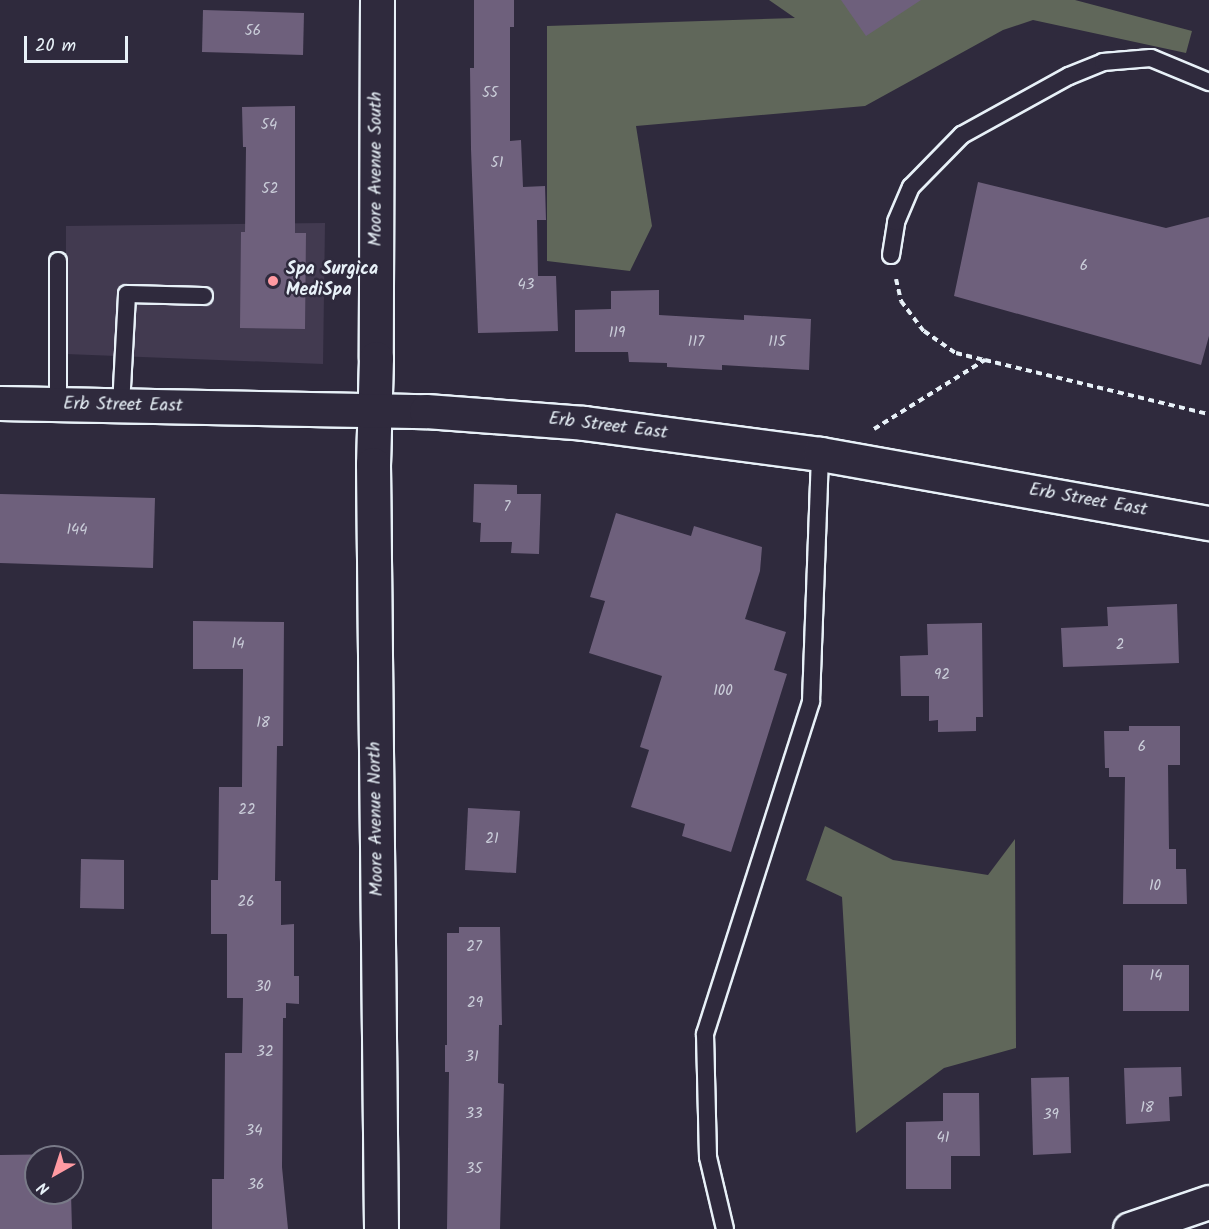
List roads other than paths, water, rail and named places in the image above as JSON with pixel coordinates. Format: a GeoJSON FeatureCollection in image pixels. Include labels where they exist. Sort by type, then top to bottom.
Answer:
{"type":"FeatureCollection","features":[{"type":"Feature","properties":{"kind":"street","name":"Moore Avenue South"},"geometry":{"type":"LineString","coordinates":[[375,410],[377,0]]}},
{"type":"Feature","properties":{"kind":"street","name":"Erb Street East"},"geometry":{"type":"LineString","coordinates":[[0,403],[426,411],[584,423],[820,454],[1209,523]]}},
{"type":"Feature","properties":{"kind":"street","name":"Moore Avenue North"},"geometry":{"type":"LineString","coordinates":[[375,410],[373,464],[381,1229]]}},
{"type":"Feature","properties":{"kind":"street"},"geometry":{"type":"LineString","coordinates":[[1130,1229],[1209,1202]]}},
{"type":"Feature","properties":{"kind":"lane"},"geometry":{"type":"LineString","coordinates":[[891,255],[896,222],[911,187],[962,135],[1069,76],[1103,62],[1152,58],[1209,82]]}},
{"type":"Feature","properties":{"kind":"lane"},"geometry":{"type":"LineString","coordinates":[[58,261],[58,404]]}},
{"type":"Feature","properties":{"kind":"lane"},"geometry":{"type":"LineString","coordinates":[[122,406],[127,294],[204,296]]}},
{"type":"Feature","properties":{"kind":"lane"},"geometry":{"type":"LineString","coordinates":[[725,1229],[708,1157],[705,1034],[811,701],[820,454]]}},
{"type":"Feature","properties":{"kind":"place","name":"Spa Surgica MediSpa"},"geometry":{"type":"Point","coordinates":[273,281]}}]}
